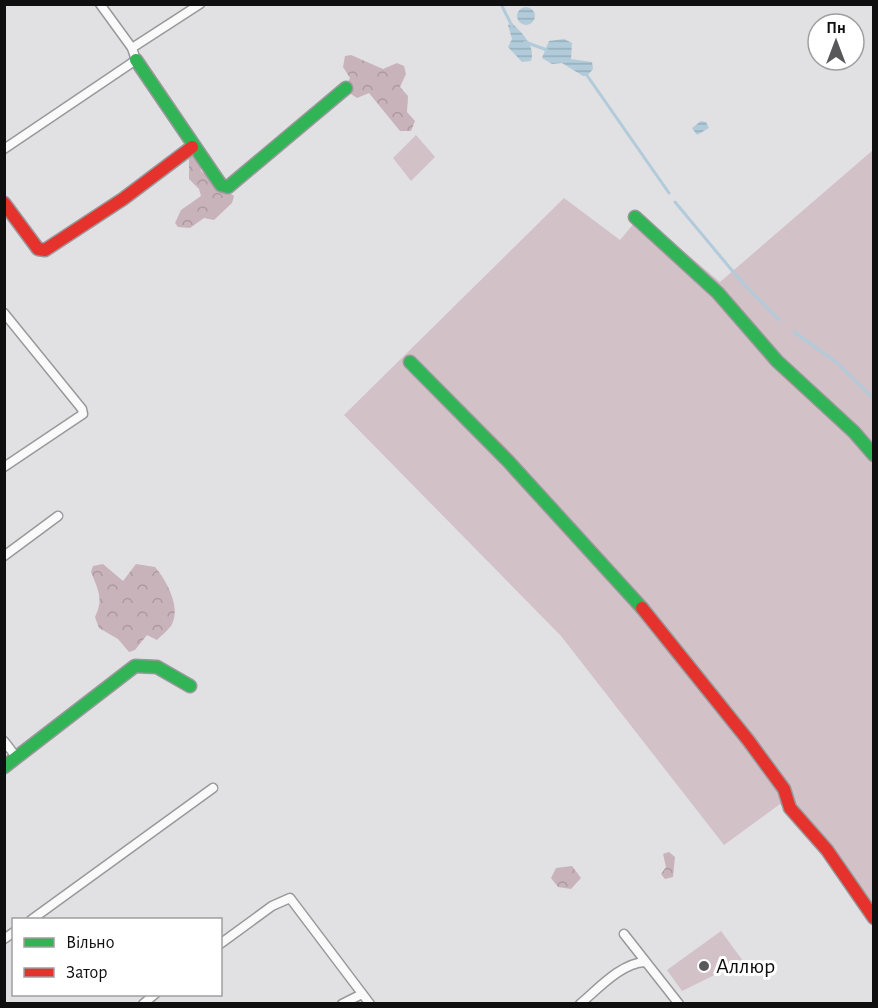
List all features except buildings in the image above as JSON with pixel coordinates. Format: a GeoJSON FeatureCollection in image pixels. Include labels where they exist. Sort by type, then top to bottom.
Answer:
{"type":"FeatureCollection","features":[{"type":"Feature","properties":{"kind":"street"},"geometry":{"type":"LineString","coordinates":[[100,4],[192,147],[221,185],[228,188],[237,183],[346,88]]}},
{"type":"Feature","properties":{"kind":"street"},"geometry":{"type":"LineString","coordinates":[[4,149],[200,4]]}},
{"type":"Feature","properties":{"kind":"street"},"geometry":{"type":"LineString","coordinates":[[4,203],[38,249],[45,250],[123,199],[192,147]]}},
{"type":"Feature","properties":{"kind":"street"},"geometry":{"type":"LineString","coordinates":[[635,217],[728,302],[757,333],[763,348],[832,413],[858,434],[873,455]]}},
{"type":"Feature","properties":{"kind":"street"},"geometry":{"type":"LineString","coordinates":[[4,313],[82,409],[83,414],[4,467]]}},
{"type":"Feature","properties":{"kind":"street"},"geometry":{"type":"LineString","coordinates":[[410,362],[524,478],[660,627],[754,748],[784,789],[790,808],[828,850],[873,918]]}},
{"type":"Feature","properties":{"kind":"street"},"geometry":{"type":"LineString","coordinates":[[4,556],[58,516]]}},
{"type":"Feature","properties":{"kind":"street"},"geometry":{"type":"LineString","coordinates":[[4,767],[135,666],[145,664],[163,668],[190,686]]}},
{"type":"Feature","properties":{"kind":"street"},"geometry":{"type":"LineString","coordinates":[[4,741],[17,758]]}},
{"type":"Feature","properties":{"kind":"street"},"geometry":{"type":"LineString","coordinates":[[34,918],[213,788]]}},
{"type":"Feature","properties":{"kind":"street"},"geometry":{"type":"LineString","coordinates":[[222,943],[272,906],[285,899],[294,900],[370,1004]]}},
{"type":"Feature","properties":{"kind":"street"},"geometry":{"type":"LineString","coordinates":[[624,934],[679,1004]]}},
{"type":"Feature","properties":{"kind":"street"},"geometry":{"type":"LineString","coordinates":[[580,1004],[625,969],[635,963],[645,962]]}},
{"type":"Feature","properties":{"kind":"street"},"geometry":{"type":"LineString","coordinates":[[342,1004],[362,994]]}},
{"type":"Feature","properties":{"kind":"shaded area"},"geometry":{"type":"Polygon","coordinates":[[[416,135],[435,157],[411,181],[393,158],[416,135]]]}},
{"type":"Feature","properties":{"kind":"shaded area"},"geometry":{"type":"Polygon","coordinates":[[[873,150],[873,911],[850,881],[780,804],[724,845],[561,636],[344,415],[564,198],[620,240],[641,215],[720,282],[873,150]]]}},
{"type":"Feature","properties":{"kind":"shaded area","name":"Аллюр"},"geometry":{"type":"Polygon","coordinates":[[[721,931],[743,961],[682,991],[667,970],[721,931]]]}},
{"type":"Feature","properties":{"kind":"green space"},"geometry":{"type":"Polygon","coordinates":[[[351,55],[383,69],[397,63],[404,66],[406,74],[400,87],[408,96],[407,112],[415,121],[411,131],[400,131],[369,93],[357,98],[351,94],[347,84],[350,78],[343,67],[345,56],[351,55]]]}},
{"type":"Feature","properties":{"kind":"green space"},"geometry":{"type":"Polygon","coordinates":[[[189,152],[197,157],[201,171],[234,196],[232,203],[214,220],[204,218],[190,228],[178,227],[175,223],[181,210],[201,196],[199,189],[189,179],[189,152]]]}},
{"type":"Feature","properties":{"kind":"green space"},"geometry":{"type":"Polygon","coordinates":[[[103,564],[123,581],[136,564],[155,567],[160,573],[172,595],[175,612],[171,626],[157,640],[147,635],[135,650],[129,652],[118,639],[99,628],[95,617],[100,600],[91,572],[93,566],[103,564]]]}},
{"type":"Feature","properties":{"kind":"green space"},"geometry":{"type":"Polygon","coordinates":[[[669,852],[675,857],[673,877],[665,879],[661,874],[666,867],[663,854],[669,852]]]}},
{"type":"Feature","properties":{"kind":"green space"},"geometry":{"type":"Polygon","coordinates":[[[572,866],[581,878],[571,889],[558,887],[551,878],[556,868],[572,866]]]}},
{"type":"Feature","properties":{"kind":"water"},"geometry":{"type":"Polygon","coordinates":[[[526,7],[532,10],[535,16],[532,22],[526,25],[520,22],[517,16],[520,10],[526,7]]]}},
{"type":"Feature","properties":{"kind":"water"},"geometry":{"type":"Polygon","coordinates":[[[512,23],[530,45],[531,61],[522,62],[508,47],[512,39],[508,25],[512,23]]]}},
{"type":"Feature","properties":{"kind":"water"},"geometry":{"type":"Polygon","coordinates":[[[564,39],[572,43],[571,59],[592,62],[593,69],[587,76],[583,76],[562,63],[552,64],[542,58],[549,41],[564,39]]]}},
{"type":"Feature","properties":{"kind":"water"},"geometry":{"type":"Polygon","coordinates":[[[701,121],[706,122],[709,128],[697,135],[692,128],[701,121]]]}},
{"type":"Feature","properties":{"kind":"waterway"},"geometry":{"type":"LineString","coordinates":[[501,4],[512,26]]}},
{"type":"Feature","properties":{"kind":"waterway"},"geometry":{"type":"LineString","coordinates":[[525,42],[547,50]]}},
{"type":"Feature","properties":{"kind":"waterway"},"geometry":{"type":"LineString","coordinates":[[586,74],[669,193]]}},
{"type":"Feature","properties":{"kind":"waterway"},"geometry":{"type":"LineString","coordinates":[[675,202],[740,280],[779,320]]}},
{"type":"Feature","properties":{"kind":"waterway"},"geometry":{"type":"LineString","coordinates":[[794,332],[836,362],[874,399]]}},
{"type":"Feature","properties":{"kind":"traffic: fast"},"geometry":{"type":"LineString","coordinates":[[136,60],[221,185],[228,187],[346,88]]}},
{"type":"Feature","properties":{"kind":"traffic: fast"},"geometry":{"type":"LineString","coordinates":[[635,217],[718,293],[777,361],[854,432],[874,455]]}},
{"type":"Feature","properties":{"kind":"traffic: fast"},"geometry":{"type":"LineString","coordinates":[[410,362],[508,461],[642,608]]}},
{"type":"Feature","properties":{"kind":"traffic: fast"},"geometry":{"type":"LineString","coordinates":[[4,767],[135,666],[157,667],[190,686]]}},
{"type":"Feature","properties":{"kind":"traffic: jam"},"geometry":{"type":"LineString","coordinates":[[4,203],[38,249],[45,250],[123,199],[192,147]]}},
{"type":"Feature","properties":{"kind":"traffic: jam"},"geometry":{"type":"LineString","coordinates":[[642,608],[748,740],[784,789],[790,808],[827,850],[874,918]]}},
{"type":"Feature","properties":{"kind":"place","name":"Аллюр"},"geometry":{"type":"Point","coordinates":[704,966]}}]}
